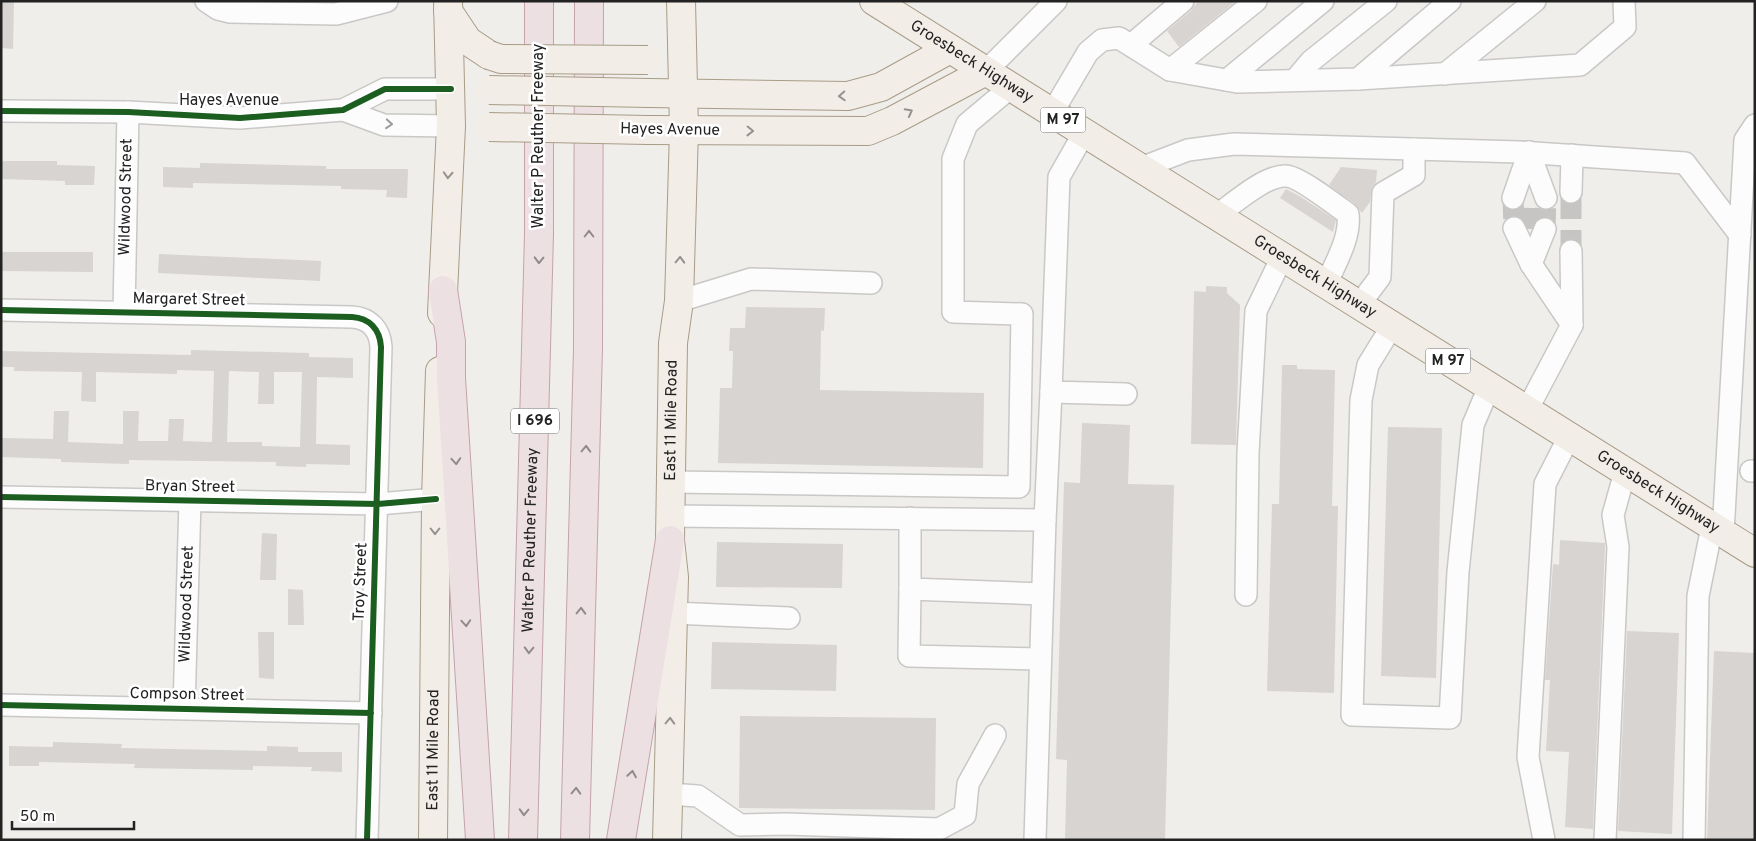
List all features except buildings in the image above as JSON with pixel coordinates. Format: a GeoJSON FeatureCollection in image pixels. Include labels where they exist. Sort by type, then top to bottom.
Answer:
{"type":"FeatureCollection","features":[{"type":"Feature","properties":{"kind":"highway","name":"Walter P Reuther Freeway"},"geometry":{"type":"LineString","coordinates":[[524,840],[539,234],[539,1]]}},
{"type":"Feature","properties":{"kind":"highway"},"geometry":{"type":"LineString","coordinates":[[575,840],[588,348],[590,1]]}},
{"type":"Feature","properties":{"kind":"highway"},"geometry":{"type":"LineString","coordinates":[[443,290],[451,342],[451,388],[480,840]]}},
{"type":"Feature","properties":{"kind":"highway"},"geometry":{"type":"LineString","coordinates":[[621,840],[670,528]]}},
{"type":"Feature","properties":{"kind":"main road","name":"East 11 Mile Road"},"geometry":{"type":"LineString","coordinates":[[667,840],[674,577],[670,528],[673,343],[679,301],[684,130],[681,1]]}},
{"type":"Feature","properties":{"kind":"main road","name":"Groesbeck Highway"},"geometry":{"type":"LineString","coordinates":[[874,1],[1755,553]]}},
{"type":"Feature","properties":{"kind":"main road","name":"East 11 Mile Road"},"geometry":{"type":"LineString","coordinates":[[434,840],[436,499],[451,89],[448,6]]}},
{"type":"Feature","properties":{"kind":"main road"},"geometry":{"type":"LineString","coordinates":[[448,6],[468,41],[490,55],[501,59],[648,60],[665,51],[682,31]]}},
{"type":"Feature","properties":{"kind":"main road","name":"Hayes Avenue"},"geometry":{"type":"LineString","coordinates":[[451,89],[848,96],[881,87],[950,49]]}},
{"type":"Feature","properties":{"kind":"main road","name":"Hayes Avenue"},"geometry":{"type":"LineString","coordinates":[[450,126],[648,130],[868,131],[892,122],[986,71]]}},
{"type":"Feature","properties":{"kind":"street"},"geometry":{"type":"LineString","coordinates":[[206,1],[218,9],[230,12],[318,15],[344,12],[387,1]]}},
{"type":"Feature","properties":{"kind":"street"},"geometry":{"type":"LineString","coordinates":[[986,71],[1056,1]]}},
{"type":"Feature","properties":{"kind":"street"},"geometry":{"type":"LineString","coordinates":[[1131,45],[1183,1]]}},
{"type":"Feature","properties":{"kind":"street"},"geometry":{"type":"LineString","coordinates":[[1170,70],[1256,1]]}},
{"type":"Feature","properties":{"kind":"street"},"geometry":{"type":"LineString","coordinates":[[1227,80],[1323,1]]}},
{"type":"Feature","properties":{"kind":"street"},"geometry":{"type":"LineString","coordinates":[[1295,80],[1311,61],[1386,1]]}},
{"type":"Feature","properties":{"kind":"street"},"geometry":{"type":"LineString","coordinates":[[1358,79],[1450,1]]}},
{"type":"Feature","properties":{"kind":"street"},"geometry":{"type":"LineString","coordinates":[[1445,74],[1534,1]]}},
{"type":"Feature","properties":{"kind":"street"},"geometry":{"type":"LineString","coordinates":[[1052,113],[1088,52],[1102,40],[1118,38],[1170,70],[1227,80],[1358,79],[1580,65],[1625,27],[1624,1]]}},
{"type":"Feature","properties":{"kind":"street"},"geometry":{"type":"LineString","coordinates":[[671,482],[1019,487],[1022,314],[953,312],[953,159],[967,124],[1011,87]]}},
{"type":"Feature","properties":{"kind":"street","name":"Hayes Avenue"},"geometry":{"type":"LineString","coordinates":[[1,111],[128,112],[240,118],[343,110],[385,89],[451,89]]}},
{"type":"Feature","properties":{"kind":"street","name":"Hayes Avenue"},"geometry":{"type":"LineString","coordinates":[[343,110],[384,125],[450,126]]}},
{"type":"Feature","properties":{"kind":"street","name":"Wildwood Street"},"geometry":{"type":"LineString","coordinates":[[124,312],[128,112]]}},
{"type":"Feature","properties":{"kind":"street"},"geometry":{"type":"LineString","coordinates":[[1694,840],[1698,596],[1718,530],[1740,235],[1745,140],[1755,125]]}},
{"type":"Feature","properties":{"kind":"street"},"geometry":{"type":"LineString","coordinates":[[1035,840],[1042,594],[1059,178],[1084,133]]}},
{"type":"Feature","properties":{"kind":"street"},"geometry":{"type":"LineString","coordinates":[[1141,168],[1188,150],[1234,144],[1529,152],[1685,163],[1740,235]]}},
{"type":"Feature","properties":{"kind":"street"},"geometry":{"type":"LineString","coordinates":[[1359,305],[1380,278],[1383,193],[1414,175],[1414,149]]}},
{"type":"Feature","properties":{"kind":"street"},"geometry":{"type":"LineString","coordinates":[[1529,152],[1530,198]]}},
{"type":"Feature","properties":{"kind":"street"},"geometry":{"type":"LineString","coordinates":[[1571,192],[1572,155]]}},
{"type":"Feature","properties":{"kind":"street"},"geometry":{"type":"LineString","coordinates":[[1216,216],[1264,183],[1281,176],[1288,176],[1330,200],[1348,214],[1349,223],[1347,234],[1326,285]]}},
{"type":"Feature","properties":{"kind":"street"},"geometry":{"type":"LineString","coordinates":[[1531,264],[1530,228],[1531,264],[1572,325]]}},
{"type":"Feature","properties":{"kind":"street"},"geometry":{"type":"LineString","coordinates":[[1527,410],[1572,325],[1571,251]]}},
{"type":"Feature","properties":{"kind":"street"},"geometry":{"type":"LineString","coordinates":[[1246,595],[1248,453],[1256,311],[1282,257]]}},
{"type":"Feature","properties":{"kind":"street"},"geometry":{"type":"LineString","coordinates":[[679,301],[751,279],[871,283]]}},
{"type":"Feature","properties":{"kind":"street","name":"Margaret Street"},"geometry":{"type":"LineString","coordinates":[[1,310],[352,317],[367,320],[374,326]]}},
{"type":"Feature","properties":{"kind":"street","name":"Troy Street"},"geometry":{"type":"LineString","coordinates":[[367,840],[378,504],[381,339],[374,326]]}},
{"type":"Feature","properties":{"kind":"street"},"geometry":{"type":"LineString","coordinates":[[1392,326],[1368,364],[1361,400],[1352,715],[1450,718],[1458,572],[1473,425],[1489,387]]}},
{"type":"Feature","properties":{"kind":"street"},"geometry":{"type":"LineString","coordinates":[[1051,392],[1126,394]]}},
{"type":"Feature","properties":{"kind":"street"},"geometry":{"type":"LineString","coordinates":[[1544,840],[1528,757],[1545,484],[1569,437]]}},
{"type":"Feature","properties":{"kind":"street"},"geometry":{"type":"LineString","coordinates":[[1605,840],[1618,547],[1613,515],[1625,472]]}},
{"type":"Feature","properties":{"kind":"street","name":"Bryan Street"},"geometry":{"type":"LineString","coordinates":[[1,497],[378,504],[436,499]]}},
{"type":"Feature","properties":{"kind":"street","name":"Wildwood Street"},"geometry":{"type":"LineString","coordinates":[[184,708],[190,501]]}},
{"type":"Feature","properties":{"kind":"street"},"geometry":{"type":"LineString","coordinates":[[670,528],[910,518],[1046,520]]}},
{"type":"Feature","properties":{"kind":"street"},"geometry":{"type":"LineString","coordinates":[[910,518],[909,656],[1040,659]]}},
{"type":"Feature","properties":{"kind":"street"},"geometry":{"type":"LineString","coordinates":[[910,589],[1042,594]]}},
{"type":"Feature","properties":{"kind":"street"},"geometry":{"type":"LineString","coordinates":[[673,613],[789,618]]}},
{"type":"Feature","properties":{"kind":"street","name":"Compson Street"},"geometry":{"type":"LineString","coordinates":[[1,705],[371,713]]}},
{"type":"Feature","properties":{"kind":"street"},"geometry":{"type":"LineString","coordinates":[[668,794],[698,796],[740,825],[786,824],[939,829],[965,814],[968,784],[995,735]]}},
{"type":"Feature","properties":{"kind":"tunnel"},"geometry":{"type":"LineString","coordinates":[[1571,192],[1571,251]]}},
{"type":"Feature","properties":{"kind":"tunnel"},"geometry":{"type":"LineString","coordinates":[[1513,198],[1514,228]]}},
{"type":"Feature","properties":{"kind":"tunnel"},"geometry":{"type":"LineString","coordinates":[[1545,229],[1546,198]]}},
{"type":"Feature","properties":{"kind":"tunnel"},"geometry":{"type":"LineString","coordinates":[[1530,229],[1531,199]]}},
{"type":"Feature","properties":{"kind":"cycle path"},"geometry":{"type":"LineString","coordinates":[[1,111],[128,112],[240,118],[343,110],[385,89],[451,89]]}},
{"type":"Feature","properties":{"kind":"cycle path"},"geometry":{"type":"LineString","coordinates":[[1,310],[352,317],[368,322],[376,330],[381,347],[367,840]]}},
{"type":"Feature","properties":{"kind":"cycle path"},"geometry":{"type":"LineString","coordinates":[[1,497],[378,504],[436,499]]}},
{"type":"Feature","properties":{"kind":"cycle path"},"geometry":{"type":"LineString","coordinates":[[1,705],[371,713]]}}]}
